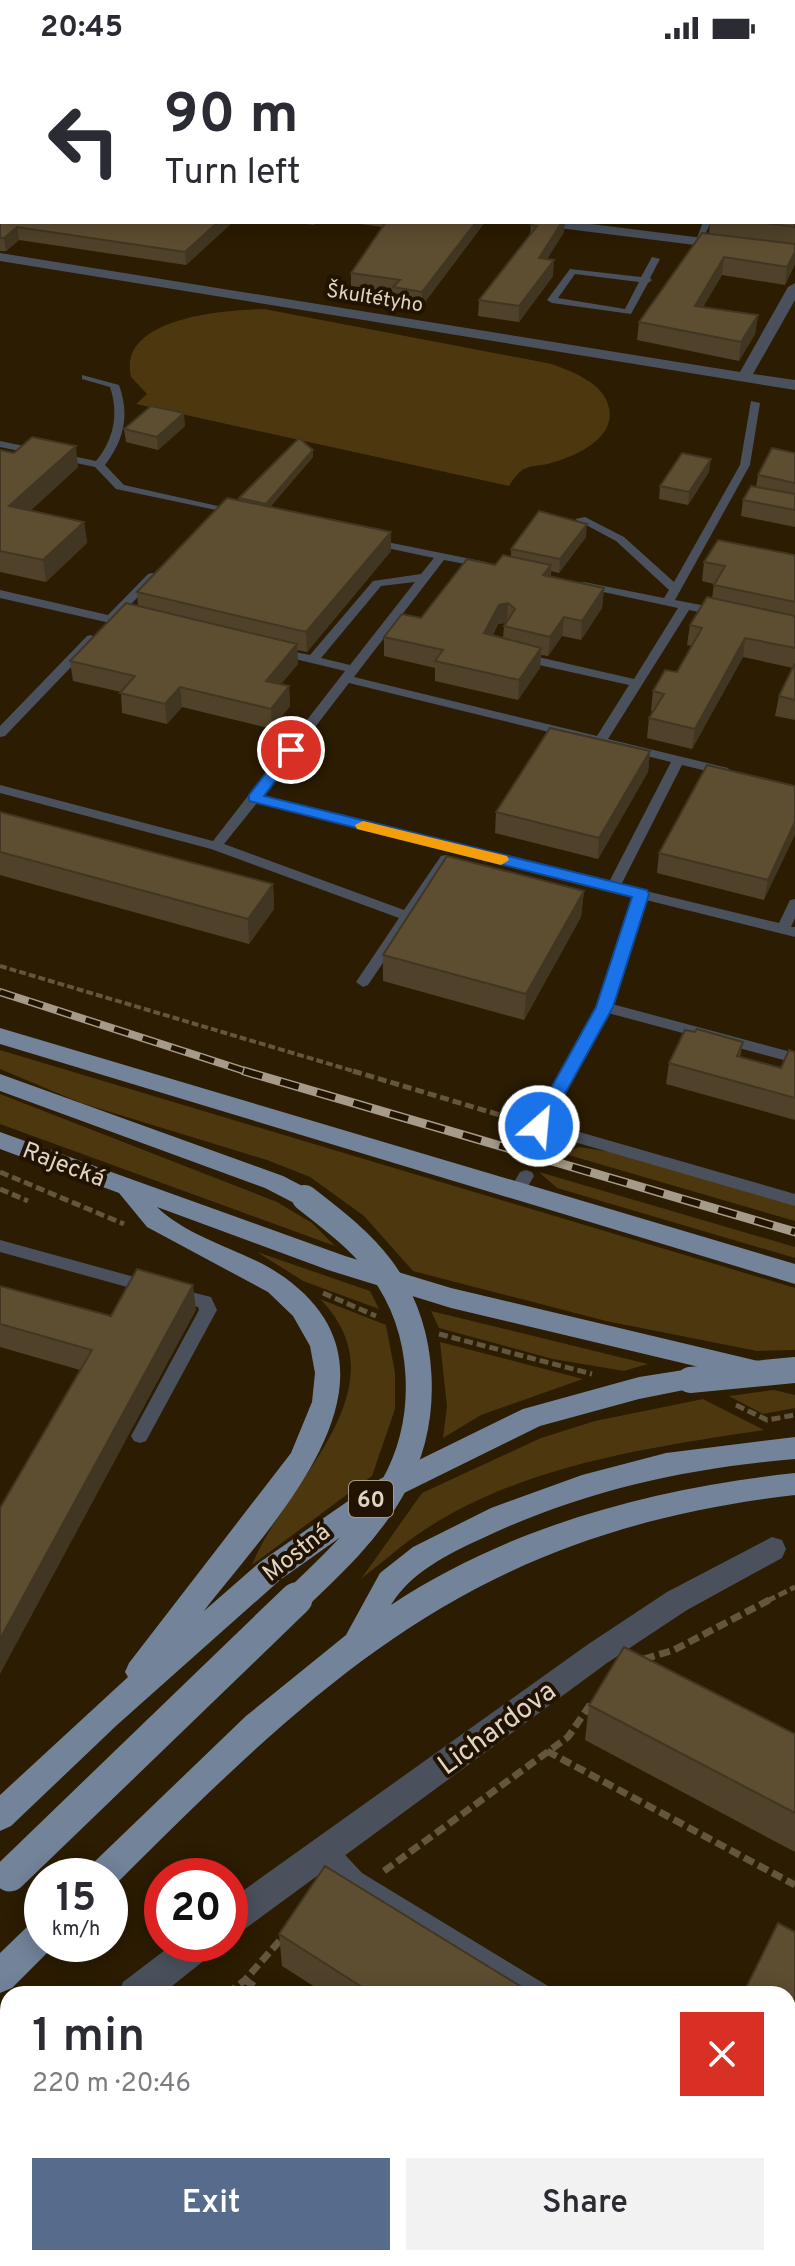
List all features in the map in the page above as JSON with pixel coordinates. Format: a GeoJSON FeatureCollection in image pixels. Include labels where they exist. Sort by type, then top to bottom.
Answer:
{"type":"FeatureCollection","features":[{"type":"Feature","properties":{"kind":"main road"},"geometry":{"type":"LineString","coordinates":[[0,1036],[522,1183],[795,1274]]}},
{"type":"Feature","properties":{"kind":"main road"},"geometry":{"type":"LineString","coordinates":[[0,1082],[69,1110],[274,1182],[305,1198],[334,1220],[376,1262],[398,1295],[413,1337],[417,1411],[396,1482],[369,1524],[331,1566],[5,1880]]}},
{"type":"Feature","properties":{"kind":"main road","name":"Rajecká"},"geometry":{"type":"LineString","coordinates":[[0,1140],[337,1263],[451,1298],[795,1379]]}},
{"type":"Feature","properties":{"kind":"main road"},"geometry":{"type":"LineString","coordinates":[[106,1715],[278,1493],[311,1438],[325,1403],[328,1369],[324,1340],[313,1321],[290,1297],[264,1276],[158,1222],[127,1187]]}},
{"type":"Feature","properties":{"kind":"main road","name":"Mostná"},"geometry":{"type":"LineString","coordinates":[[0,1816],[106,1715],[270,1571],[331,1525],[390,1487],[533,1417],[639,1388],[795,1370]]}},
{"type":"Feature","properties":{"kind":"main road"},"geometry":{"type":"LineString","coordinates":[[357,1643],[390,1582],[435,1549],[491,1520],[574,1486],[663,1464],[745,1451],[795,1448]]}},
{"type":"Feature","properties":{"kind":"main road"},"geometry":{"type":"LineString","coordinates":[[121,1858],[269,1715],[357,1643],[423,1602],[491,1566],[560,1536],[699,1496],[795,1484]]}},
{"type":"Feature","properties":{"kind":"main road"},"geometry":{"type":"LineString","coordinates":[[0,1976],[24,1953]]}},
{"type":"Feature","properties":{"kind":"street"},"geometry":{"type":"LineString","coordinates":[[578,224],[741,247]]}},
{"type":"Feature","properties":{"kind":"street","name":"Škultétyho"},"geometry":{"type":"LineString","coordinates":[[0,257],[795,385]]}},
{"type":"Feature","properties":{"kind":"street"},"geometry":{"type":"LineString","coordinates":[[744,377],[795,287]]}},
{"type":"Feature","properties":{"kind":"street","name":"Lichardova"},"geometry":{"type":"LineString","coordinates":[[248,1907],[611,1645],[677,1601],[772,1549]]}},
{"type":"Feature","properties":{"kind":"street"},"geometry":{"type":"LineString","coordinates":[[145,1986],[176,1962]]}},
{"type":"Feature","properties":{"kind":"lane"},"geometry":{"type":"LineString","coordinates":[[698,241],[706,224]]}},
{"type":"Feature","properties":{"kind":"lane"},"geometry":{"type":"LineString","coordinates":[[647,280],[573,271],[552,300],[628,312],[647,280],[655,259]]}},
{"type":"Feature","properties":{"kind":"lane"},"geometry":{"type":"LineString","coordinates":[[86,377],[114,385],[123,406],[112,450],[99,465]]}},
{"type":"Feature","properties":{"kind":"lane"},"geometry":{"type":"LineString","coordinates":[[668,602],[745,465],[755,403]]}},
{"type":"Feature","properties":{"kind":"lane"},"geometry":{"type":"LineString","coordinates":[[0,444],[15,451],[99,465],[120,487],[247,515]]}},
{"type":"Feature","properties":{"kind":"lane"},"geometry":{"type":"LineString","coordinates":[[729,493],[742,495]]}},
{"type":"Feature","properties":{"kind":"lane"},"geometry":{"type":"LineString","coordinates":[[207,520],[217,509]]}},
{"type":"Feature","properties":{"kind":"lane"},"geometry":{"type":"LineString","coordinates":[[581,519],[620,539],[675,589]]}},
{"type":"Feature","properties":{"kind":"lane"},"geometry":{"type":"LineString","coordinates":[[351,537],[501,568]]}},
{"type":"Feature","properties":{"kind":"lane"},"geometry":{"type":"LineString","coordinates":[[216,846],[441,556]]}},
{"type":"Feature","properties":{"kind":"lane"},"geometry":{"type":"LineString","coordinates":[[0,733],[167,561]]}},
{"type":"Feature","properties":{"kind":"lane"},"geometry":{"type":"LineString","coordinates":[[313,660],[377,583],[425,577]]}},
{"type":"Feature","properties":{"kind":"lane"},"geometry":{"type":"LineString","coordinates":[[577,583],[733,615]]}},
{"type":"Feature","properties":{"kind":"lane"},"geometry":{"type":"LineString","coordinates":[[0,594],[113,616],[132,616]]}},
{"type":"Feature","properties":{"kind":"lane"},"geometry":{"type":"LineString","coordinates":[[601,740],[686,605]]}},
{"type":"Feature","properties":{"kind":"lane"},"geometry":{"type":"LineString","coordinates":[[268,649],[313,660],[350,674],[738,775]]}},
{"type":"Feature","properties":{"kind":"lane"},"geometry":{"type":"LineString","coordinates":[[505,653],[637,683]]}},
{"type":"Feature","properties":{"kind":"lane"},"geometry":{"type":"LineString","coordinates":[[613,887],[678,761]]}},
{"type":"Feature","properties":{"kind":"lane"},"geometry":{"type":"LineString","coordinates":[[0,789],[216,846],[406,916]]}},
{"type":"Feature","properties":{"kind":"lane"},"geometry":{"type":"LineString","coordinates":[[254,798],[789,930],[795,903]]}},
{"type":"Feature","properties":{"kind":"lane"},"geometry":{"type":"LineString","coordinates":[[363,982],[454,848]]}},
{"type":"Feature","properties":{"kind":"lane"},"geometry":{"type":"LineString","coordinates":[[641,894],[604,1007],[539,1126],[795,1200]]}},
{"type":"Feature","properties":{"kind":"lane"},"geometry":{"type":"LineString","coordinates":[[604,1007],[795,1058]]}},
{"type":"Feature","properties":{"kind":"lane"},"geometry":{"type":"LineString","coordinates":[[0,1246],[205,1302],[208,1310],[140,1436]]}},
{"type":"Feature","properties":{"kind":"lane"},"geometry":{"type":"LineString","coordinates":[[611,1645],[641,1660]]}},
{"type":"Feature","properties":{"kind":"lane"},"geometry":{"type":"LineString","coordinates":[[327,1850],[354,1880],[527,1986]]}},
{"type":"Feature","properties":{"kind":"path"},"geometry":{"type":"LineString","coordinates":[[0,966],[539,1126]]}},
{"type":"Feature","properties":{"kind":"path"},"geometry":{"type":"LineString","coordinates":[[0,1189],[28,1201]]}},
{"type":"Feature","properties":{"kind":"path"},"geometry":{"type":"LineString","coordinates":[[725,1400],[767,1420],[795,1415]]}},
{"type":"Feature","properties":{"kind":"path"},"geometry":{"type":"LineString","coordinates":[[641,1660],[674,1650],[795,1587]]}},
{"type":"Feature","properties":{"kind":"path"},"geometry":{"type":"LineString","coordinates":[[354,1880],[375,1878],[568,1737],[595,1698]]}},
{"type":"Feature","properties":{"kind":"path"},"geometry":{"type":"LineString","coordinates":[[547,1751],[795,1885]]}},
{"type":"Feature","properties":{"kind":"path"},"geometry":{"type":"LineString","coordinates":[[241,1986],[248,1982],[286,1933]]}},
{"type":"Feature","properties":{"kind":"path"},"geometry":{"type":"LineString","coordinates":[[248,1982],[250,1986]]}},
{"type":"Feature","properties":{"kind":"path"},"geometry":{"type":"LineString","coordinates":[[248,1982],[254,1986]]}},
{"type":"Feature","properties":{"kind":"shaded area"},"geometry":{"type":"Polygon","coordinates":[[[264,309],[552,364],[578,375],[601,392],[609,408],[606,429],[581,451],[524,469],[509,486],[136,404],[147,394],[131,377],[131,357],[141,341],[157,329],[202,315],[264,309]]]}},
{"type":"Feature","properties":{"kind":"shaded area"},"geometry":{"type":"Polygon","coordinates":[[[0,1050],[795,1288],[795,1350],[757,1351],[606,1321],[413,1271],[364,1216],[310,1177],[267,1160],[81,1103],[0,1069],[0,1050]]]}},
{"type":"Feature","properties":{"kind":"shaded area"},"geometry":{"type":"Polygon","coordinates":[[[0,1094],[277,1202],[312,1223],[335,1246],[0,1124],[0,1094]]]}},
{"type":"Feature","properties":{"kind":"shaded area"},"geometry":{"type":"Polygon","coordinates":[[[579,1147],[617,1153],[795,1205],[795,1221],[565,1154],[579,1147]]]}},
{"type":"Feature","properties":{"kind":"shaded area"},"geometry":{"type":"Polygon","coordinates":[[[539,1172],[795,1247],[795,1258],[557,1188],[539,1172]]]}},
{"type":"Feature","properties":{"kind":"shaded area"},"geometry":{"type":"Polygon","coordinates":[[[257,1252],[370,1291],[379,1309],[303,1281],[257,1252]]]}},
{"type":"Feature","properties":{"kind":"shaded area"},"geometry":{"type":"Polygon","coordinates":[[[320,1299],[386,1325],[395,1373],[395,1409],[372,1476],[252,1565],[267,1534],[331,1435],[345,1401],[351,1367],[344,1333],[320,1299]]]}},
{"type":"Feature","properties":{"kind":"shaded area"},"geometry":{"type":"Polygon","coordinates":[[[431,1311],[648,1364],[624,1371],[553,1359],[439,1328],[431,1311]]]}},
{"type":"Feature","properties":{"kind":"shaded area"},"geometry":{"type":"Polygon","coordinates":[[[440,1342],[583,1379],[481,1415],[443,1438],[447,1406],[440,1342]]]}},
{"type":"Feature","properties":{"kind":"shaded area"},"geometry":{"type":"Polygon","coordinates":[[[774,1390],[795,1395],[795,1408],[763,1414],[729,1396],[774,1390]]]}},
{"type":"Feature","properties":{"kind":"shaded area"},"geometry":{"type":"Polygon","coordinates":[[[703,1399],[764,1430],[628,1453],[538,1477],[453,1513],[414,1537],[361,1579],[422,1493],[541,1438],[595,1421],[703,1399]]]}},
{"type":"Feature","properties":{"kind":"building"},"geometry":{"type":"Polygon","coordinates":[[[0,224],[216,224],[185,252],[17,227],[0,238],[0,224]]]}},
{"type":"Feature","properties":{"kind":"building"},"geometry":{"type":"Polygon","coordinates":[[[385,224],[474,224],[422,292],[393,287],[400,280],[351,273],[385,224]]]}},
{"type":"Feature","properties":{"kind":"building"},"geometry":{"type":"Polygon","coordinates":[[[561,224],[539,258],[554,260],[519,306],[479,300],[537,226],[531,225],[561,224]]]}},
{"type":"Feature","properties":{"kind":"building"},"geometry":{"type":"Polygon","coordinates":[[[702,233],[795,244],[795,252],[787,267],[724,257],[695,306],[758,315],[741,342],[639,322],[702,233]]]}},
{"type":"Feature","properties":{"kind":"building"},"geometry":{"type":"Polygon","coordinates":[[[151,406],[184,413],[157,437],[124,429],[151,406]]]}},
{"type":"Feature","properties":{"kind":"building"},"geometry":{"type":"Polygon","coordinates":[[[32,437],[76,446],[9,506],[84,522],[43,560],[0,551],[0,450],[14,453],[32,437]]]}},
{"type":"Feature","properties":{"kind":"building"},"geometry":{"type":"Polygon","coordinates":[[[299,438],[313,450],[266,504],[239,498],[299,438]]]}},
{"type":"Feature","properties":{"kind":"building"},"geometry":{"type":"Polygon","coordinates":[[[772,448],[795,453],[795,483],[758,475],[772,448]]]}},
{"type":"Feature","properties":{"kind":"building"},"geometry":{"type":"Polygon","coordinates":[[[682,453],[711,459],[689,492],[660,486],[682,453]]]}},
{"type":"Feature","properties":{"kind":"building"},"geometry":{"type":"Polygon","coordinates":[[[751,486],[795,494],[795,510],[743,500],[751,486]]]}},
{"type":"Feature","properties":{"kind":"building"},"geometry":{"type":"Polygon","coordinates":[[[227,498],[391,532],[306,632],[137,592],[227,498]]]}},
{"type":"Feature","properties":{"kind":"building"},"geometry":{"type":"Polygon","coordinates":[[[539,511],[587,524],[560,559],[511,549],[539,511]]]}},
{"type":"Feature","properties":{"kind":"building"},"geometry":{"type":"Polygon","coordinates":[[[718,540],[795,555],[795,602],[714,585],[725,566],[704,562],[718,540]]]}},
{"type":"Feature","properties":{"kind":"building"},"geometry":{"type":"Polygon","coordinates":[[[503,555],[551,565],[543,575],[604,588],[582,621],[564,617],[550,637],[504,626],[515,609],[508,603],[499,605],[484,633],[541,648],[519,680],[435,661],[443,650],[384,637],[402,614],[421,618],[467,559],[495,565],[503,555]]]}},
{"type":"Feature","properties":{"kind":"building"},"geometry":{"type":"Polygon","coordinates":[[[707,597],[795,616],[795,648],[745,638],[695,729],[649,718],[664,694],[653,691],[665,670],[677,672],[702,628],[690,625],[707,597]]]}},
{"type":"Feature","properties":{"kind":"building"},"geometry":{"type":"Polygon","coordinates":[[[126,603],[297,644],[266,681],[289,686],[271,709],[180,687],[165,704],[120,693],[135,676],[70,661],[126,603]]]}},
{"type":"Feature","properties":{"kind":"building"},"geometry":{"type":"Polygon","coordinates":[[[795,663],[795,700],[779,696],[795,663]]]}},
{"type":"Feature","properties":{"kind":"building"},"geometry":{"type":"Polygon","coordinates":[[[550,728],[650,751],[599,838],[496,812],[550,728]]]}},
{"type":"Feature","properties":{"kind":"building"},"geometry":{"type":"Polygon","coordinates":[[[707,765],[795,786],[795,822],[768,880],[659,853],[707,765]]]}},
{"type":"Feature","properties":{"kind":"building"},"geometry":{"type":"Polygon","coordinates":[[[0,812],[273,884],[248,919],[0,852],[0,812]]]}},
{"type":"Feature","properties":{"kind":"building"},"geometry":{"type":"Polygon","coordinates":[[[447,856],[584,891],[526,994],[383,955],[447,856]]]}},
{"type":"Feature","properties":{"kind":"building"},"geometry":{"type":"Polygon","coordinates":[[[697,1029],[743,1042],[737,1056],[781,1068],[789,1050],[795,1052],[795,1098],[669,1063],[685,1030],[695,1032],[697,1029]]]}},
{"type":"Feature","properties":{"kind":"building"},"geometry":{"type":"Polygon","coordinates":[[[137,1269],[193,1285],[0,1639],[0,1508],[92,1350],[0,1324],[0,1286],[111,1316],[137,1269]]]}},
{"type":"Feature","properties":{"kind":"building"},"geometry":{"type":"Polygon","coordinates":[[[624,1647],[795,1734],[795,1813],[589,1705],[624,1647]]]}},
{"type":"Feature","properties":{"kind":"building"},"geometry":{"type":"Polygon","coordinates":[[[325,1866],[520,1986],[360,1986],[279,1934],[325,1866]]]}},
{"type":"Feature","properties":{"kind":"building"},"geometry":{"type":"Polygon","coordinates":[[[778,1923],[795,1932],[795,1986],[747,1986],[778,1923]]]}},
{"type":"Feature","properties":{"kind":"railway"},"geometry":{"type":"LineString","coordinates":[[0,992],[251,1073]]}},
{"type":"Feature","properties":{"kind":"railway"},"geometry":{"type":"LineString","coordinates":[[244,1071],[795,1232]]}},
{"type":"Feature","properties":{"kind":"slow traffic"},"geometry":{"type":"LineString","coordinates":[[363,825],[501,860]]}},
{"type":"Feature","properties":{"kind":"route"},"geometry":{"type":"LineString","coordinates":[[291,750],[254,798],[641,894],[604,1007],[539,1126]]}}]}
